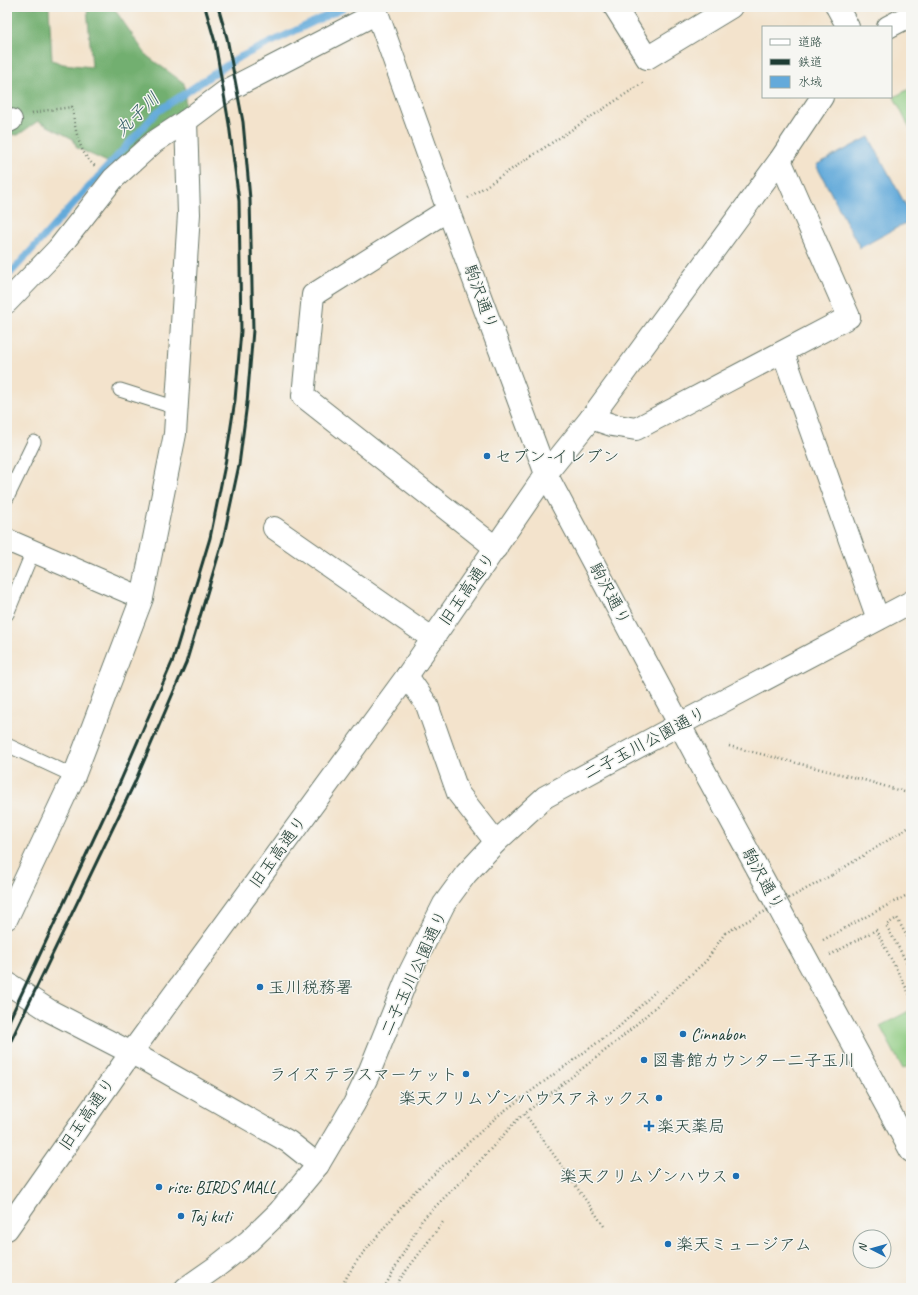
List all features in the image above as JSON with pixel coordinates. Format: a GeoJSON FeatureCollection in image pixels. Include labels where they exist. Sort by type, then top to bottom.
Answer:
{"type":"FeatureCollection","features":[{"type":"Feature","properties":{"kind":"street"},"geometry":{"type":"LineString","coordinates":[[616,7],[647,58],[731,7]]}},
{"type":"Feature","properties":{"kind":"street"},"geometry":{"type":"LineString","coordinates":[[837,7],[847,26]]}},
{"type":"Feature","properties":{"kind":"street"},"geometry":{"type":"LineString","coordinates":[[7,302],[58,249],[113,179],[154,142],[186,121],[226,91],[380,9]]}},
{"type":"Feature","properties":{"kind":"street","name":"駒沢通り"},"geometry":{"type":"LineString","coordinates":[[380,9],[448,210],[546,474],[911,1151]]}},
{"type":"Feature","properties":{"kind":"street"},"geometry":{"type":"LineString","coordinates":[[890,26],[911,15]]}},
{"type":"Feature","properties":{"kind":"street","name":"旧玉高通り"},"geometry":{"type":"LineString","coordinates":[[7,1229],[130,1053],[407,676],[546,474],[591,418],[780,160],[821,98]]}},
{"type":"Feature","properties":{"kind":"street"},"geometry":{"type":"LineString","coordinates":[[7,918],[74,776],[142,598],[175,434],[188,214],[186,121]]}},
{"type":"Feature","properties":{"kind":"street"},"geometry":{"type":"LineString","coordinates":[[591,418],[612,425],[636,429],[849,317],[780,160]]}},
{"type":"Feature","properties":{"kind":"street"},"geometry":{"type":"LineString","coordinates":[[448,210],[313,295],[303,396],[496,548]]}},
{"type":"Feature","properties":{"kind":"street"},"geometry":{"type":"LineString","coordinates":[[783,352],[878,619]]}},
{"type":"Feature","properties":{"kind":"street"},"geometry":{"type":"LineString","coordinates":[[274,528],[433,639]]}},
{"type":"Feature","properties":{"kind":"street"},"geometry":{"type":"LineString","coordinates":[[7,540],[142,598]]}},
{"type":"Feature","properties":{"kind":"street","name":"二子玉川公園通り"},"geometry":{"type":"LineString","coordinates":[[186,1288],[249,1241],[278,1213],[318,1165],[354,1104],[368,1075],[408,976],[444,904],[466,874],[496,842],[545,797],[911,602]]}},
{"type":"Feature","properties":{"kind":"street"},"geometry":{"type":"LineString","coordinates":[[407,676],[428,705],[458,793],[496,842]]}},
{"type":"Feature","properties":{"kind":"street"},"geometry":{"type":"LineString","coordinates":[[7,984],[50,1011],[145,1060],[289,1142],[318,1165]]}},
{"type":"Feature","properties":{"kind":"lane"},"geometry":{"type":"LineString","coordinates":[[120,390],[177,408]]}},
{"type":"Feature","properties":{"kind":"lane"},"geometry":{"type":"LineString","coordinates":[[7,498],[34,442]]}},
{"type":"Feature","properties":{"kind":"lane"},"geometry":{"type":"LineString","coordinates":[[7,614],[33,551]]}},
{"type":"Feature","properties":{"kind":"lane"},"geometry":{"type":"LineString","coordinates":[[7,745],[74,776]]}},
{"type":"Feature","properties":{"kind":"path"},"geometry":{"type":"LineString","coordinates":[[448,210],[646,80]]}},
{"type":"Feature","properties":{"kind":"path"},"geometry":{"type":"LineString","coordinates":[[32,114],[42,111],[72,107],[76,134],[89,161]]}},
{"type":"Feature","properties":{"kind":"path"},"geometry":{"type":"LineString","coordinates":[[729,746],[864,780],[911,794]]}},
{"type":"Feature","properties":{"kind":"path"},"geometry":{"type":"LineString","coordinates":[[384,1288],[422,1220],[467,1175],[519,1118],[632,1029],[706,961],[725,933],[832,875],[911,826]]}},
{"type":"Feature","properties":{"kind":"path"},"geometry":{"type":"LineString","coordinates":[[818,943],[911,893]]}},
{"type":"Feature","properties":{"kind":"path"},"geometry":{"type":"LineString","coordinates":[[911,944],[897,918],[886,925],[911,970]]}},
{"type":"Feature","properties":{"kind":"path"},"geometry":{"type":"LineString","coordinates":[[826,958],[876,930],[911,997]]}},
{"type":"Feature","properties":{"kind":"path"},"geometry":{"type":"LineString","coordinates":[[340,1288],[356,1262],[412,1194],[500,1114],[620,1026],[656,991]]}},
{"type":"Feature","properties":{"kind":"path"},"geometry":{"type":"LineString","coordinates":[[525,1114],[604,1226]]}},
{"type":"Feature","properties":{"kind":"path"},"geometry":{"type":"LineString","coordinates":[[396,1288],[400,1279],[442,1222]]}},
{"type":"Feature","properties":{"kind":"green space"},"geometry":{"type":"Polygon","coordinates":[[[7,7],[49,7],[52,60],[63,64],[92,67],[87,7],[113,7],[147,56],[184,83],[186,113],[118,167],[77,148],[73,139],[38,121],[18,135],[7,134],[7,7]]]}},
{"type":"Feature","properties":{"kind":"green space"},"geometry":{"type":"Polygon","coordinates":[[[911,88],[911,131],[894,97],[911,88]]]}},
{"type":"Feature","properties":{"kind":"green space"},"geometry":{"type":"Polygon","coordinates":[[[911,1010],[911,1065],[903,1069],[880,1026],[911,1010]]]}},
{"type":"Feature","properties":{"kind":"water"},"geometry":{"type":"Polygon","coordinates":[[[869,137],[911,215],[911,220],[860,248],[816,165],[869,137]]]}},
{"type":"Feature","properties":{"kind":"waterway","name":"丸子川"},"geometry":{"type":"LineString","coordinates":[[7,277],[157,112],[236,59],[345,7]]}},
{"type":"Feature","properties":{"kind":"railway"},"geometry":{"type":"LineString","coordinates":[[7,1025],[121,780],[173,660],[210,538],[225,465],[235,400],[241,331],[239,201],[229,124],[215,42],[205,7]]}},
{"type":"Feature","properties":{"kind":"railway"},"geometry":{"type":"LineString","coordinates":[[7,1049],[134,784],[186,663],[223,540],[239,465],[247,403],[253,330],[250,199],[243,122],[227,38],[218,7]]}},
{"type":"Feature","properties":{"kind":"place","name":"セブン-イレブン"},"geometry":{"type":"Point","coordinates":[487,456]}},
{"type":"Feature","properties":{"kind":"place","name":"玉川税務署"},"geometry":{"type":"Point","coordinates":[260,987]}},
{"type":"Feature","properties":{"kind":"place","name":"Cinnabon"},"geometry":{"type":"Point","coordinates":[683,1034]}},
{"type":"Feature","properties":{"kind":"place","name":"図書館カウンター二子玉川"},"geometry":{"type":"Point","coordinates":[644,1060]}},
{"type":"Feature","properties":{"kind":"place","name":"ライズ テラスマーケット"},"geometry":{"type":"Point","coordinates":[466,1074]}},
{"type":"Feature","properties":{"kind":"place","name":"楽天クリムゾンハウスアネックス"},"geometry":{"type":"Point","coordinates":[659,1098]}},
{"type":"Feature","properties":{"kind":"place","name":"楽天薬局"},"geometry":{"type":"Point","coordinates":[649,1126]}},
{"type":"Feature","properties":{"kind":"place","name":"楽天クリムゾンハウス"},"geometry":{"type":"Point","coordinates":[736,1176]}},
{"type":"Feature","properties":{"kind":"place","name":"rise: BIRDS MALL"},"geometry":{"type":"Point","coordinates":[159,1187]}},
{"type":"Feature","properties":{"kind":"place","name":"Taj kuti"},"geometry":{"type":"Point","coordinates":[181,1216]}},
{"type":"Feature","properties":{"kind":"place","name":"楽天ミュージアム"},"geometry":{"type":"Point","coordinates":[668,1244]}}]}
